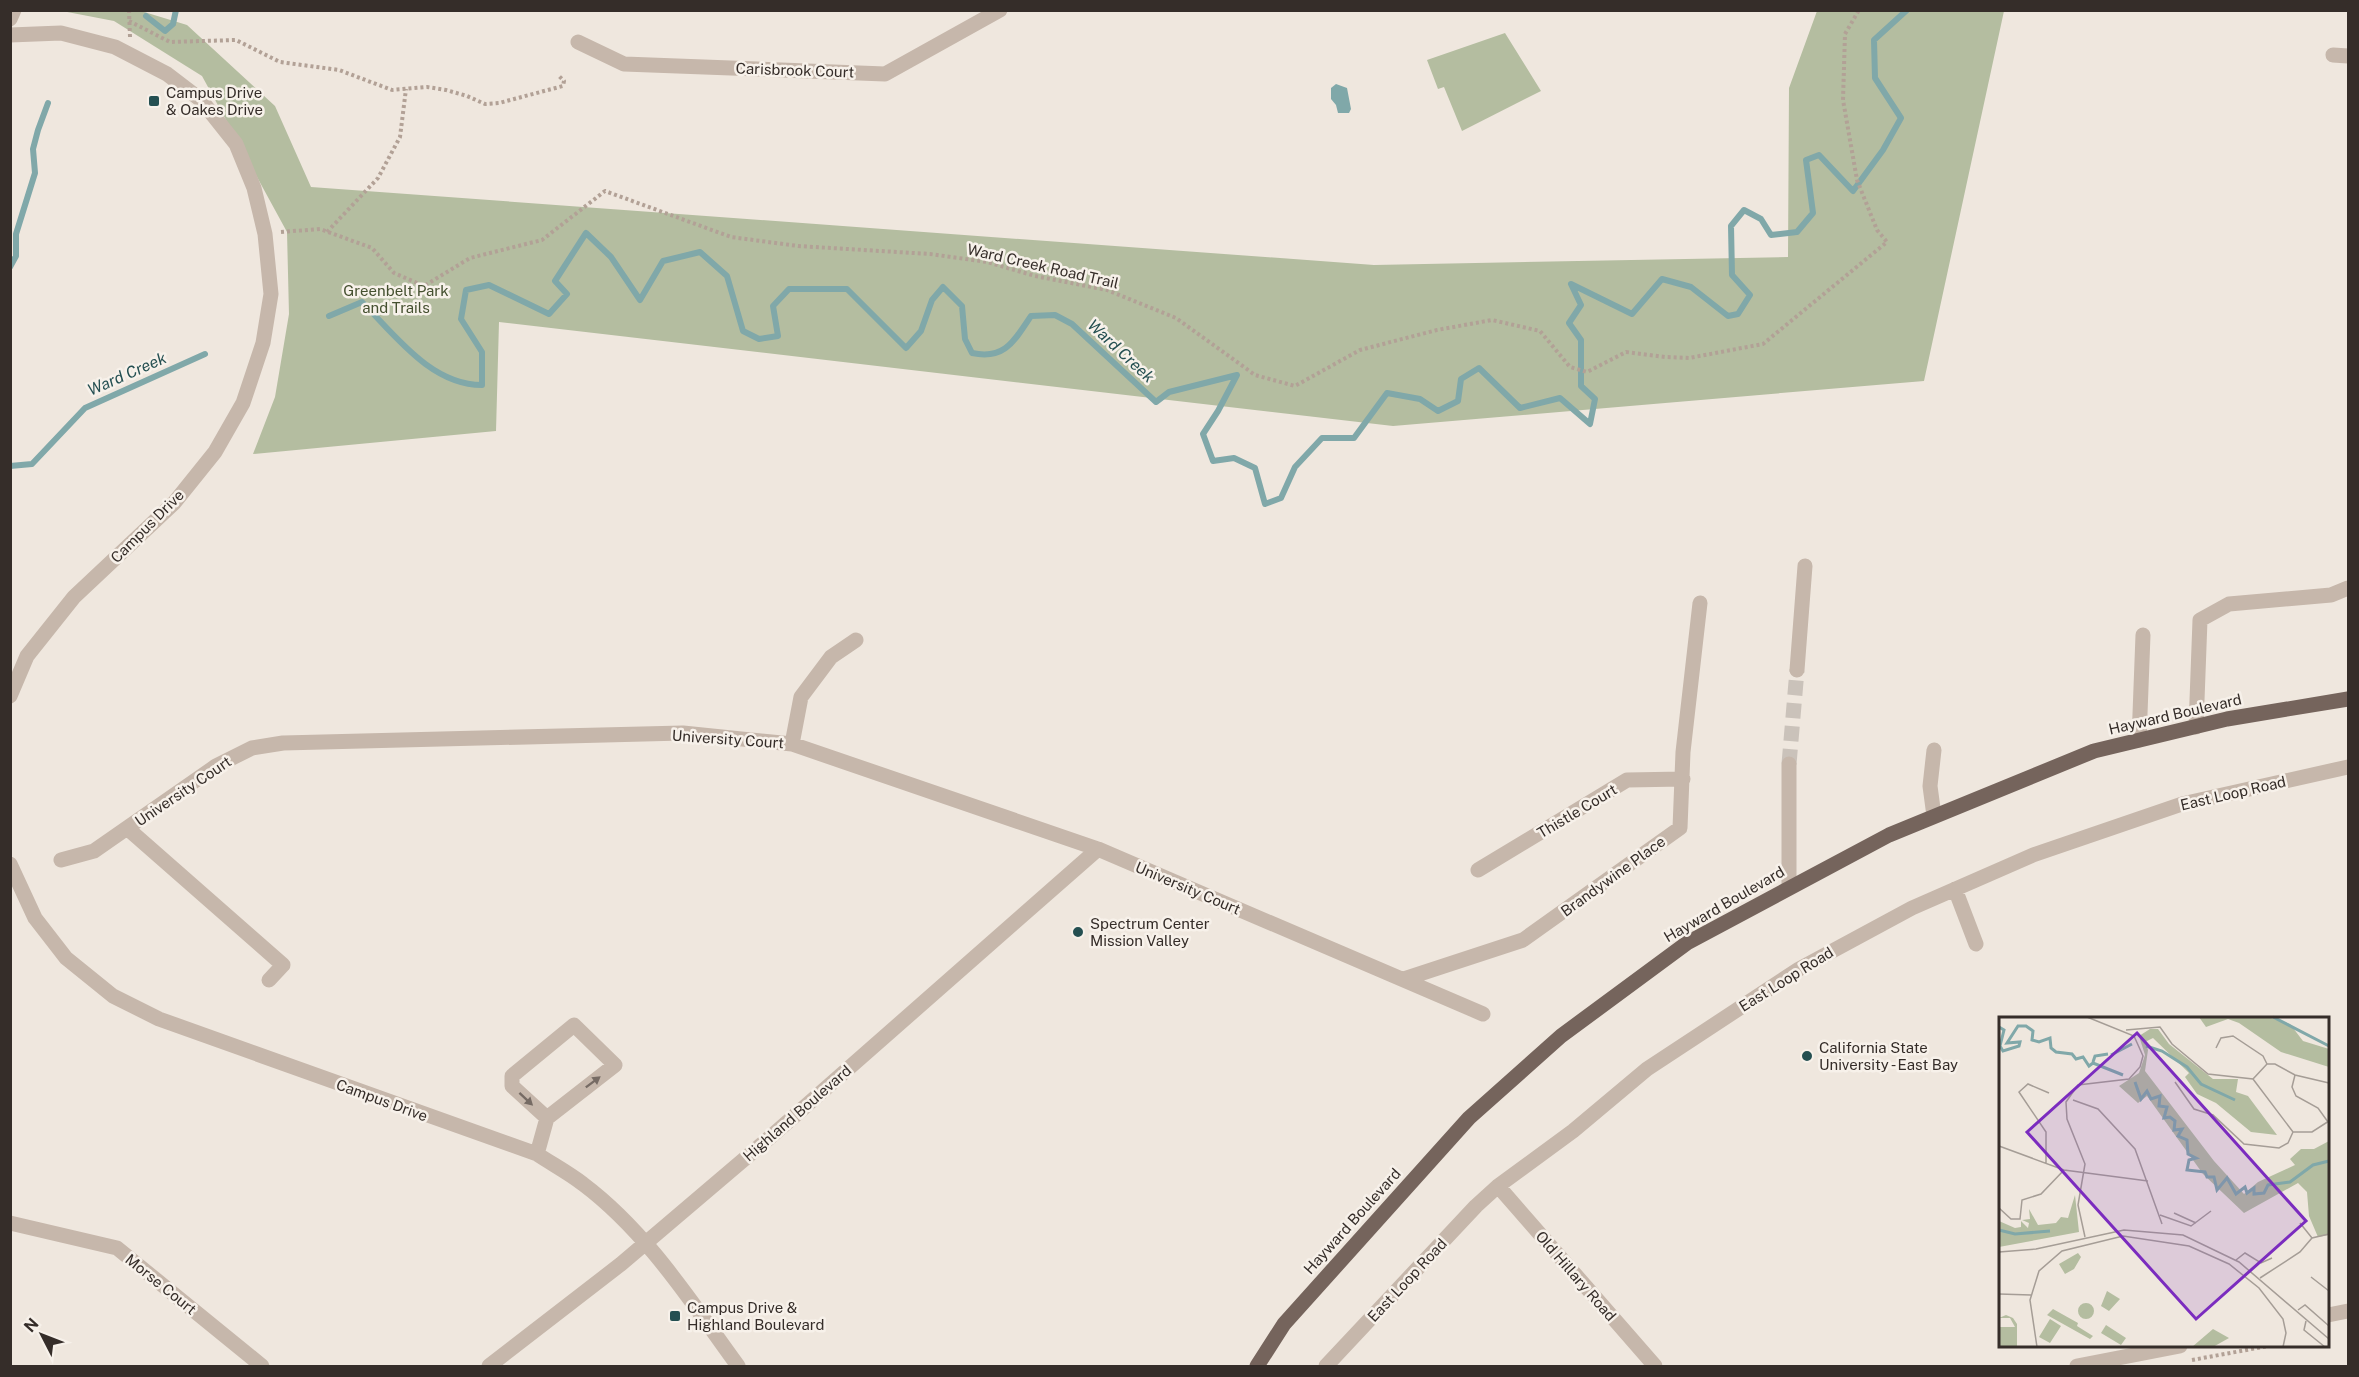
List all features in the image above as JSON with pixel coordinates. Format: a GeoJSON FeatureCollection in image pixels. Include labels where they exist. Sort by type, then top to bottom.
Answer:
{"type":"FeatureCollection","features":[{"type":"Feature","properties":{"kind":"main road","name":"Hayward Boulevard"},"geometry":{"type":"LineString","coordinates":[[1257,1366],[1284,1324],[1469,1118],[1561,1036],[1687,943],[1889,835],[2094,751],[2227,719],[2349,699]]}},
{"type":"Feature","properties":{"kind":"street"},"geometry":{"type":"LineString","coordinates":[[10,19],[14,10]]}},
{"type":"Feature","properties":{"kind":"street","name":"Carisbrook Court"},"geometry":{"type":"LineString","coordinates":[[578,42],[624,63],[885,74],[1000,10]]}},
{"type":"Feature","properties":{"kind":"street","name":"Campus Drive"},"geometry":{"type":"LineString","coordinates":[[10,35],[61,33],[115,47],[167,74],[201,100],[236,144],[254,188],[265,234],[271,294],[263,343],[243,403],[215,452],[174,503],[74,597],[27,656],[10,696]]}},
{"type":"Feature","properties":{"kind":"street"},"geometry":{"type":"LineString","coordinates":[[1797,670],[1805,566]]}},
{"type":"Feature","properties":{"kind":"street"},"geometry":{"type":"LineString","coordinates":[[2196,727],[2200,620],[2229,604],[2331,595],[2349,588]]}},
{"type":"Feature","properties":{"kind":"street","name":"Brandywine Place"},"geometry":{"type":"LineString","coordinates":[[1404,979],[1523,940],[1680,828],[1683,752],[1700,603]]}},
{"type":"Feature","properties":{"kind":"street"},"geometry":{"type":"LineString","coordinates":[[2139,740],[2143,635]]}},
{"type":"Feature","properties":{"kind":"street"},"geometry":{"type":"LineString","coordinates":[[792,744],[801,697],[831,657],[856,640]]}},
{"type":"Feature","properties":{"kind":"street","name":"University Court"},"geometry":{"type":"LineString","coordinates":[[62,860],[94,851],[216,766],[252,748],[283,743],[683,734],[792,744],[1098,849],[1483,1014]]}},
{"type":"Feature","properties":{"kind":"street"},"geometry":{"type":"LineString","coordinates":[[1934,750],[1930,786],[1934,816]]}},
{"type":"Feature","properties":{"kind":"street"},"geometry":{"type":"LineString","coordinates":[[1789,764],[1790,887]]}},
{"type":"Feature","properties":{"kind":"street","name":"East Loop Road"},"geometry":{"type":"LineString","coordinates":[[1326,1366],[1476,1206],[1498,1186],[1572,1131],[1647,1069],[1799,969],[1912,908],[2033,855],[2182,804],[2349,767]]}},
{"type":"Feature","properties":{"kind":"street","name":"Thistle Court"},"geometry":{"type":"LineString","coordinates":[[1478,870],[1627,780],[1683,779]]}},
{"type":"Feature","properties":{"kind":"street"},"geometry":{"type":"LineString","coordinates":[[128,828],[283,964],[269,980]]}},
{"type":"Feature","properties":{"kind":"street","name":"Highland Boulevard"},"geometry":{"type":"LineString","coordinates":[[495,1365],[645,1243],[783,1126],[1098,849]]}},
{"type":"Feature","properties":{"kind":"street","name":"Campus Drive"},"geometry":{"type":"LineString","coordinates":[[10,864],[41,926],[66,958],[113,996],[159,1019],[537,1154],[584,1185],[662,1262],[738,1366]]}},
{"type":"Feature","properties":{"kind":"street"},"geometry":{"type":"LineString","coordinates":[[1955,889],[1976,944]]}},
{"type":"Feature","properties":{"kind":"street"},"geometry":{"type":"LineString","coordinates":[[537,1154],[547,1118],[615,1065],[574,1025],[512,1076],[512,1086],[547,1118]]}},
{"type":"Feature","properties":{"kind":"street","name":"Old Hillary Road"},"geometry":{"type":"LineString","coordinates":[[1498,1186],[1655,1366]]}},
{"type":"Feature","properties":{"kind":"street","name":"Morse Court"},"geometry":{"type":"LineString","coordinates":[[10,1223],[117,1248],[262,1366]]}},
{"type":"Feature","properties":{"kind":"street"},"geometry":{"type":"LineString","coordinates":[[2329,1316],[2349,1311]]}},
{"type":"Feature","properties":{"kind":"street"},"geometry":{"type":"LineString","coordinates":[[2077,1366],[2175,1347]]}},
{"type":"Feature","properties":{"kind":"path","name":"Ward Creek Road Trail"},"geometry":{"type":"LineString","coordinates":[[265,234],[320,229],[372,248],[394,273],[424,286],[470,258],[543,240],[605,191],[731,237],[798,246],[930,254],[987,262],[1035,276],[1107,290],[1176,318],[1255,375],[1295,386],[1360,350],[1437,330],[1492,320],[1540,331],[1570,367],[1587,372],[1626,352],[1689,358],[1763,344],[1887,242],[1877,230],[1857,180],[1843,100],[1845,34],[1860,10]]}},
{"type":"Feature","properties":{"kind":"path"},"geometry":{"type":"LineString","coordinates":[[129,21],[171,42],[236,40],[280,62],[339,70],[392,90],[427,87],[446,90],[485,104],[499,104],[563,86],[564,81],[559,76]]}},
{"type":"Feature","properties":{"kind":"path"},"geometry":{"type":"LineString","coordinates":[[327,232],[378,177],[400,137],[406,89]]}},
{"type":"Feature","properties":{"kind":"path"},"geometry":{"type":"LineString","coordinates":[[2190,1360],[2262,1347]]}},
{"type":"Feature","properties":{"kind":"green space","name":"Greenbelt Park and Trails"},"geometry":{"type":"Polygon","coordinates":[[[62,11],[141,11],[187,25],[275,106],[311,187],[1374,265],[1788,257],[1789,88],[1817,11],[2004,11],[1924,381],[1393,426],[499,322],[496,431],[253,454],[275,397],[289,314],[287,232],[202,76],[114,21],[62,11]]]}},
{"type":"Feature","properties":{"kind":"green space"},"geometry":{"type":"Polygon","coordinates":[[[1505,33],[1541,91],[1462,131],[1444,87],[1438,89],[1427,60],[1505,33]]]}},
{"type":"Feature","properties":{"kind":"water"},"geometry":{"type":"Polygon","coordinates":[[[1336,84],[1347,88],[1351,109],[1349,113],[1338,113],[1331,99],[1331,88],[1336,84]]]}},
{"type":"Feature","properties":{"kind":"waterway"},"geometry":{"type":"LineString","coordinates":[[146,16],[165,31],[173,24],[176,10]]}},
{"type":"Feature","properties":{"kind":"waterway","name":"Ward Creek"},"geometry":{"type":"LineString","coordinates":[[329,316],[362,302],[401,343],[430,367],[446,377],[464,383],[482,385],[482,352],[461,319],[466,290],[489,285],[549,314],[567,294],[555,281],[586,233],[611,257],[640,300],[663,261],[700,252],[727,276],[743,331],[759,339],[778,336],[773,306],[789,289],[847,289],[906,348],[921,331],[932,300],[943,287],[962,306],[965,339],[972,353],[993,354],[1001,351],[1014,341],[1031,316],[1055,315],[1072,324],[1156,402],[1169,392],[1237,375],[1203,434],[1213,461],[1234,458],[1255,468],[1265,504],[1281,498],[1295,467],[1322,438],[1354,438],[1387,393],[1420,399],[1438,411],[1458,401],[1461,379],[1479,368],[1520,408],[1560,398],[1590,424],[1595,399],[1581,386],[1581,340],[1569,323],[1581,305],[1571,284],[1632,314],[1662,279],[1691,287],[1728,316],[1738,314],[1750,295],[1732,275],[1731,226],[1744,210],[1761,219],[1771,235],[1797,232],[1813,213],[1806,160],[1819,155],[1853,191],[1883,150],[1901,118],[1875,78],[1874,40],[1907,10]]}},
{"type":"Feature","properties":{"kind":"waterway"},"geometry":{"type":"LineString","coordinates":[[10,267],[16,256],[16,234],[35,173],[33,149],[48,103]]}},
{"type":"Feature","properties":{"kind":"waterway","name":"Ward Creek"},"geometry":{"type":"LineString","coordinates":[[10,466],[32,464],[85,408],[205,354]]}},
{"type":"Feature","properties":{"kind":"tunnel"},"geometry":{"type":"LineString","coordinates":[[1789,764],[1797,670]]}},
{"type":"Feature","properties":{"kind":"place","name":"Campus Drive & Oakes Drive"},"geometry":{"type":"Point","coordinates":[154,101]}},
{"type":"Feature","properties":{"kind":"place","name":"Spectrum Center Mission Valley"},"geometry":{"type":"Point","coordinates":[1078,932]}},
{"type":"Feature","properties":{"kind":"place","name":"California State University - East Bay"},"geometry":{"type":"Point","coordinates":[1807,1056]}},
{"type":"Feature","properties":{"kind":"place","name":"Campus Drive & Highland Boulevard"},"geometry":{"type":"Point","coordinates":[675,1316]}}]}
